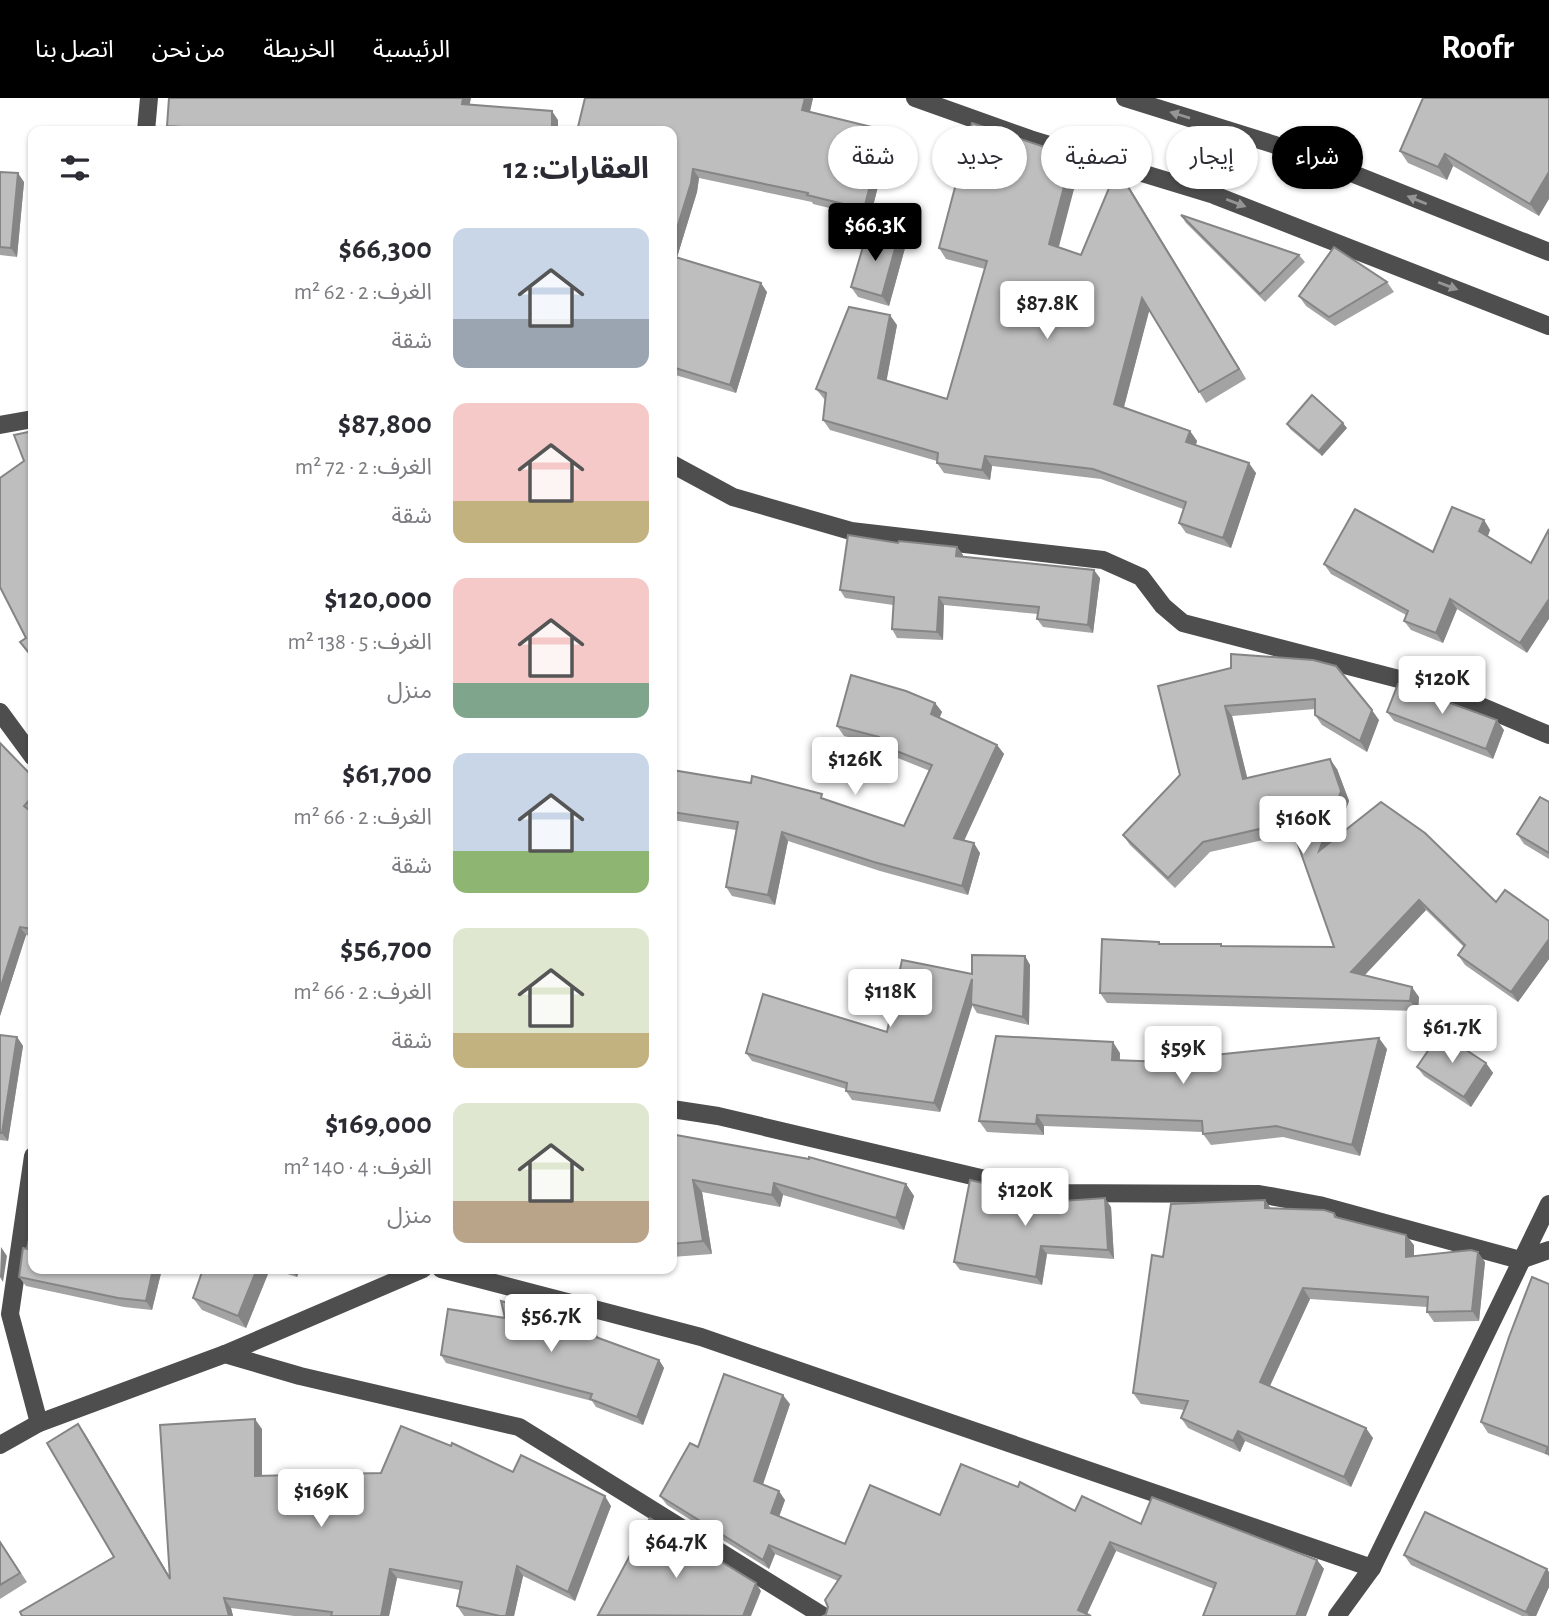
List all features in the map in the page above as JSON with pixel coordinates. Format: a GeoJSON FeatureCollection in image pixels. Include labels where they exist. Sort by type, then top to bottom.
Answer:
{"type":"FeatureCollection","features":[{"type":"Feature","properties":{"kind":"street"},"geometry":{"type":"LineString","coordinates":[[146,126],[149,98]]}},
{"type":"Feature","properties":{"kind":"street"},"geometry":{"type":"LineString","coordinates":[[915,98],[1030,138],[1214,195],[1549,326]]}},
{"type":"Feature","properties":{"kind":"street"},"geometry":{"type":"LineString","coordinates":[[1125,98],[1301,153],[1549,252]]}},
{"type":"Feature","properties":{"kind":"street"},"geometry":{"type":"LineString","coordinates":[[0,425],[28,420]]}},
{"type":"Feature","properties":{"kind":"street"},"geometry":{"type":"LineString","coordinates":[[677,467],[733,497],[851,531],[1103,560],[1141,577],[1163,606],[1183,623],[1445,691],[1549,736]]}},
{"type":"Feature","properties":{"kind":"street"},"geometry":{"type":"LineString","coordinates":[[0,712],[28,750]]}},
{"type":"Feature","properties":{"kind":"street"},"geometry":{"type":"LineString","coordinates":[[677,1110],[718,1116],[1044,1193],[1259,1194],[1319,1205],[1520,1260],[1549,1250]]}},
{"type":"Feature","properties":{"kind":"street"},"geometry":{"type":"LineString","coordinates":[[28,1190],[10,1314],[39,1423]]}},
{"type":"Feature","properties":{"kind":"street"},"geometry":{"type":"LineString","coordinates":[[1337,1616],[1372,1568],[1549,1204]]}},
{"type":"Feature","properties":{"kind":"street"},"geometry":{"type":"LineString","coordinates":[[0,1445],[39,1423],[225,1354],[411,1274]]}},
{"type":"Feature","properties":{"kind":"street"},"geometry":{"type":"LineString","coordinates":[[460,1274],[701,1337],[1372,1568]]}},
{"type":"Feature","properties":{"kind":"street"},"geometry":{"type":"LineString","coordinates":[[225,1354],[300,1376],[519,1427],[823,1616]]}},
{"type":"Feature","properties":{"kind":"building"},"geometry":{"type":"Polygon","coordinates":[[[169,98],[463,98],[462,104],[552,111],[552,126],[167,126],[169,98]]]}},
{"type":"Feature","properties":{"kind":"building"},"geometry":{"type":"Polygon","coordinates":[[[585,98],[805,98],[802,110],[868,126],[828,126],[828,189],[869,189],[864,209],[807,195],[808,193],[693,169],[677,228],[677,126],[578,126],[585,98]]]}},
{"type":"Feature","properties":{"kind":"building"},"geometry":{"type":"Polygon","coordinates":[[[1423,98],[1549,98],[1549,172],[1530,204],[1445,154],[1438,167],[1400,151],[1423,98]]]}},
{"type":"Feature","properties":{"kind":"building"},"geometry":{"type":"Polygon","coordinates":[[[1027,141],[1041,146],[1041,189],[1063,189],[1049,244],[1081,255],[1109,189],[1129,189],[1239,369],[1199,392],[1142,298],[1114,404],[1190,431],[1186,442],[1249,463],[1223,538],[1179,523],[1186,502],[1093,469],[985,456],[982,470],[937,463],[938,453],[823,420],[826,393],[816,389],[849,307],[890,315],[878,378],[947,399],[987,261],[939,248],[955,189],[1027,189],[1027,141]]]}},
{"type":"Feature","properties":{"kind":"building"},"geometry":{"type":"Polygon","coordinates":[[[0,172],[18,173],[11,248],[0,247],[0,172]]]}},
{"type":"Feature","properties":{"kind":"building"},"geometry":{"type":"Polygon","coordinates":[[[1181,215],[1299,255],[1260,294],[1181,215]]]}},
{"type":"Feature","properties":{"kind":"building"},"geometry":{"type":"Polygon","coordinates":[[[868,230],[898,238],[882,296],[851,287],[868,230]]]}},
{"type":"Feature","properties":{"kind":"building"},"geometry":{"type":"Polygon","coordinates":[[[1334,247],[1387,282],[1329,317],[1299,296],[1334,247]]]}},
{"type":"Feature","properties":{"kind":"building"},"geometry":{"type":"Polygon","coordinates":[[[677,258],[761,283],[730,385],[677,369],[677,258]]]}},
{"type":"Feature","properties":{"kind":"building"},"geometry":{"type":"Polygon","coordinates":[[[1312,395],[1343,423],[1319,451],[1287,424],[1312,395]]]}},
{"type":"Feature","properties":{"kind":"building"},"geometry":{"type":"Polygon","coordinates":[[[28,432],[28,652],[20,642],[26,638],[0,587],[0,478],[24,461],[14,435],[28,432]]]}},
{"type":"Feature","properties":{"kind":"building"},"geometry":{"type":"Polygon","coordinates":[[[1452,507],[1484,520],[1479,531],[1531,563],[1549,529],[1549,599],[1520,643],[1450,599],[1436,633],[1404,621],[1408,611],[1324,564],[1355,509],[1433,552],[1452,507]]]}},
{"type":"Feature","properties":{"kind":"building"},"geometry":{"type":"Polygon","coordinates":[[[848,535],[898,543],[957,547],[956,556],[1094,570],[1088,625],[1037,619],[1039,607],[939,597],[937,632],[892,629],[894,597],[840,590],[848,535]]]}},
{"type":"Feature","properties":{"kind":"building"},"geometry":{"type":"Polygon","coordinates":[[[1231,654],[1313,660],[1336,666],[1372,710],[1360,741],[1315,715],[1315,699],[1225,706],[1243,779],[1330,759],[1341,791],[1319,851],[1381,802],[1425,833],[1496,902],[1505,890],[1549,921],[1549,939],[1511,992],[1458,955],[1465,945],[1419,900],[1351,972],[1412,987],[1410,1001],[1100,993],[1102,939],[1159,944],[1334,947],[1290,822],[1203,842],[1168,878],[1123,835],[1180,775],[1158,686],[1231,668],[1231,654]]]}},
{"type":"Feature","properties":{"kind":"building"},"geometry":{"type":"Polygon","coordinates":[[[851,675],[906,691],[935,703],[931,714],[997,745],[954,838],[974,843],[962,886],[874,862],[782,832],[768,895],[726,887],[738,822],[677,813],[677,771],[751,783],[752,776],[822,794],[821,798],[904,826],[932,765],[876,743],[879,737],[837,726],[851,675]]]}},
{"type":"Feature","properties":{"kind":"building"},"geometry":{"type":"Polygon","coordinates":[[[1398,684],[1497,720],[1486,749],[1387,712],[1398,684]]]}},
{"type":"Feature","properties":{"kind":"building"},"geometry":{"type":"Polygon","coordinates":[[[0,743],[28,772],[28,802],[24,806],[28,809],[28,928],[20,927],[0,989],[0,743]]]}},
{"type":"Feature","properties":{"kind":"building"},"geometry":{"type":"Polygon","coordinates":[[[1540,797],[1549,802],[1549,853],[1517,834],[1540,797]]]}},
{"type":"Feature","properties":{"kind":"building"},"geometry":{"type":"Polygon","coordinates":[[[972,955],[1025,956],[1023,1017],[971,1004],[972,979],[934,1103],[846,1091],[847,1083],[746,1053],[763,994],[887,1032],[902,960],[972,974],[972,955]]]}},
{"type":"Feature","properties":{"kind":"building"},"geometry":{"type":"Polygon","coordinates":[[[1440,1033],[1486,1063],[1464,1097],[1417,1067],[1440,1033]]]}},
{"type":"Feature","properties":{"kind":"building"},"geometry":{"type":"Polygon","coordinates":[[[0,1035],[17,1037],[2,1133],[0,1133],[0,1035]]]}},
{"type":"Feature","properties":{"kind":"building"},"geometry":{"type":"Polygon","coordinates":[[[996,1036],[1113,1042],[1112,1060],[1196,1063],[1195,1057],[1379,1038],[1352,1145],[1276,1126],[1203,1134],[1202,1121],[1037,1115],[1036,1124],[979,1121],[996,1036]]]}},
{"type":"Feature","properties":{"kind":"building"},"geometry":{"type":"Polygon","coordinates":[[[677,1135],[809,1157],[906,1184],[896,1218],[774,1183],[772,1195],[693,1180],[703,1241],[677,1244],[677,1135]]]}},
{"type":"Feature","properties":{"kind":"building"},"geometry":{"type":"Polygon","coordinates":[[[970,1180],[1050,1196],[1049,1202],[1105,1198],[1108,1250],[1041,1246],[1036,1277],[954,1262],[970,1180]]]}},
{"type":"Feature","properties":{"kind":"building"},"geometry":{"type":"Polygon","coordinates":[[[1265,1200],[1265,1208],[1324,1210],[1334,1213],[1335,1217],[1406,1235],[1406,1257],[1471,1250],[1478,1252],[1472,1311],[1427,1312],[1428,1297],[1303,1288],[1260,1382],[1366,1428],[1344,1477],[1238,1431],[1233,1441],[1181,1418],[1188,1401],[1133,1393],[1152,1255],[1163,1257],[1171,1204],[1265,1200]]]}},
{"type":"Feature","properties":{"kind":"building"},"geometry":{"type":"Polygon","coordinates":[[[28,1244],[28,1274],[152,1274],[146,1301],[118,1298],[19,1277],[23,1248],[27,1249],[28,1244]]]}},
{"type":"Feature","properties":{"kind":"building"},"geometry":{"type":"Polygon","coordinates":[[[201,1274],[255,1274],[238,1316],[193,1298],[201,1274]]]}},
{"type":"Feature","properties":{"kind":"building"},"geometry":{"type":"Polygon","coordinates":[[[1532,1277],[1549,1284],[1549,1454],[1546,1453],[1548,1447],[1481,1422],[1532,1277]]]}},
{"type":"Feature","properties":{"kind":"building"},"geometry":{"type":"Polygon","coordinates":[[[501,1301],[552,1315],[551,1318],[594,1331],[593,1336],[659,1360],[637,1417],[590,1399],[592,1394],[441,1355],[448,1309],[505,1318],[501,1301]]]}},
{"type":"Feature","properties":{"kind":"building"},"geometry":{"type":"Polygon","coordinates":[[[724,1374],[783,1395],[754,1481],[779,1491],[771,1513],[845,1544],[870,1485],[940,1515],[961,1464],[1018,1487],[1020,1482],[1075,1511],[1082,1496],[1141,1524],[1152,1497],[1317,1560],[1296,1616],[1203,1616],[1216,1583],[1110,1542],[1078,1610],[1091,1616],[823,1616],[828,1607],[825,1600],[841,1576],[769,1545],[763,1560],[660,1496],[690,1443],[698,1447],[724,1374]]]}},
{"type":"Feature","properties":{"kind":"building"},"geometry":{"type":"Polygon","coordinates":[[[255,1419],[255,1476],[381,1473],[401,1426],[451,1446],[452,1443],[513,1472],[521,1455],[605,1496],[568,1592],[517,1566],[506,1616],[457,1606],[462,1582],[390,1569],[381,1616],[331,1616],[332,1612],[224,1598],[229,1616],[22,1616],[20,1612],[114,1557],[47,1443],[78,1424],[170,1579],[160,1425],[255,1419]]]}},
{"type":"Feature","properties":{"kind":"building"},"geometry":{"type":"Polygon","coordinates":[[[1425,1512],[1547,1569],[1526,1612],[1404,1555],[1425,1512]]]}},
{"type":"Feature","properties":{"kind":"building"},"geometry":{"type":"Polygon","coordinates":[[[650,1518],[756,1583],[743,1616],[598,1615],[650,1518]]]}},
{"type":"Feature","properties":{"kind":"building"},"geometry":{"type":"Polygon","coordinates":[[[0,1542],[20,1573],[0,1585],[0,1542]]]}}]}
